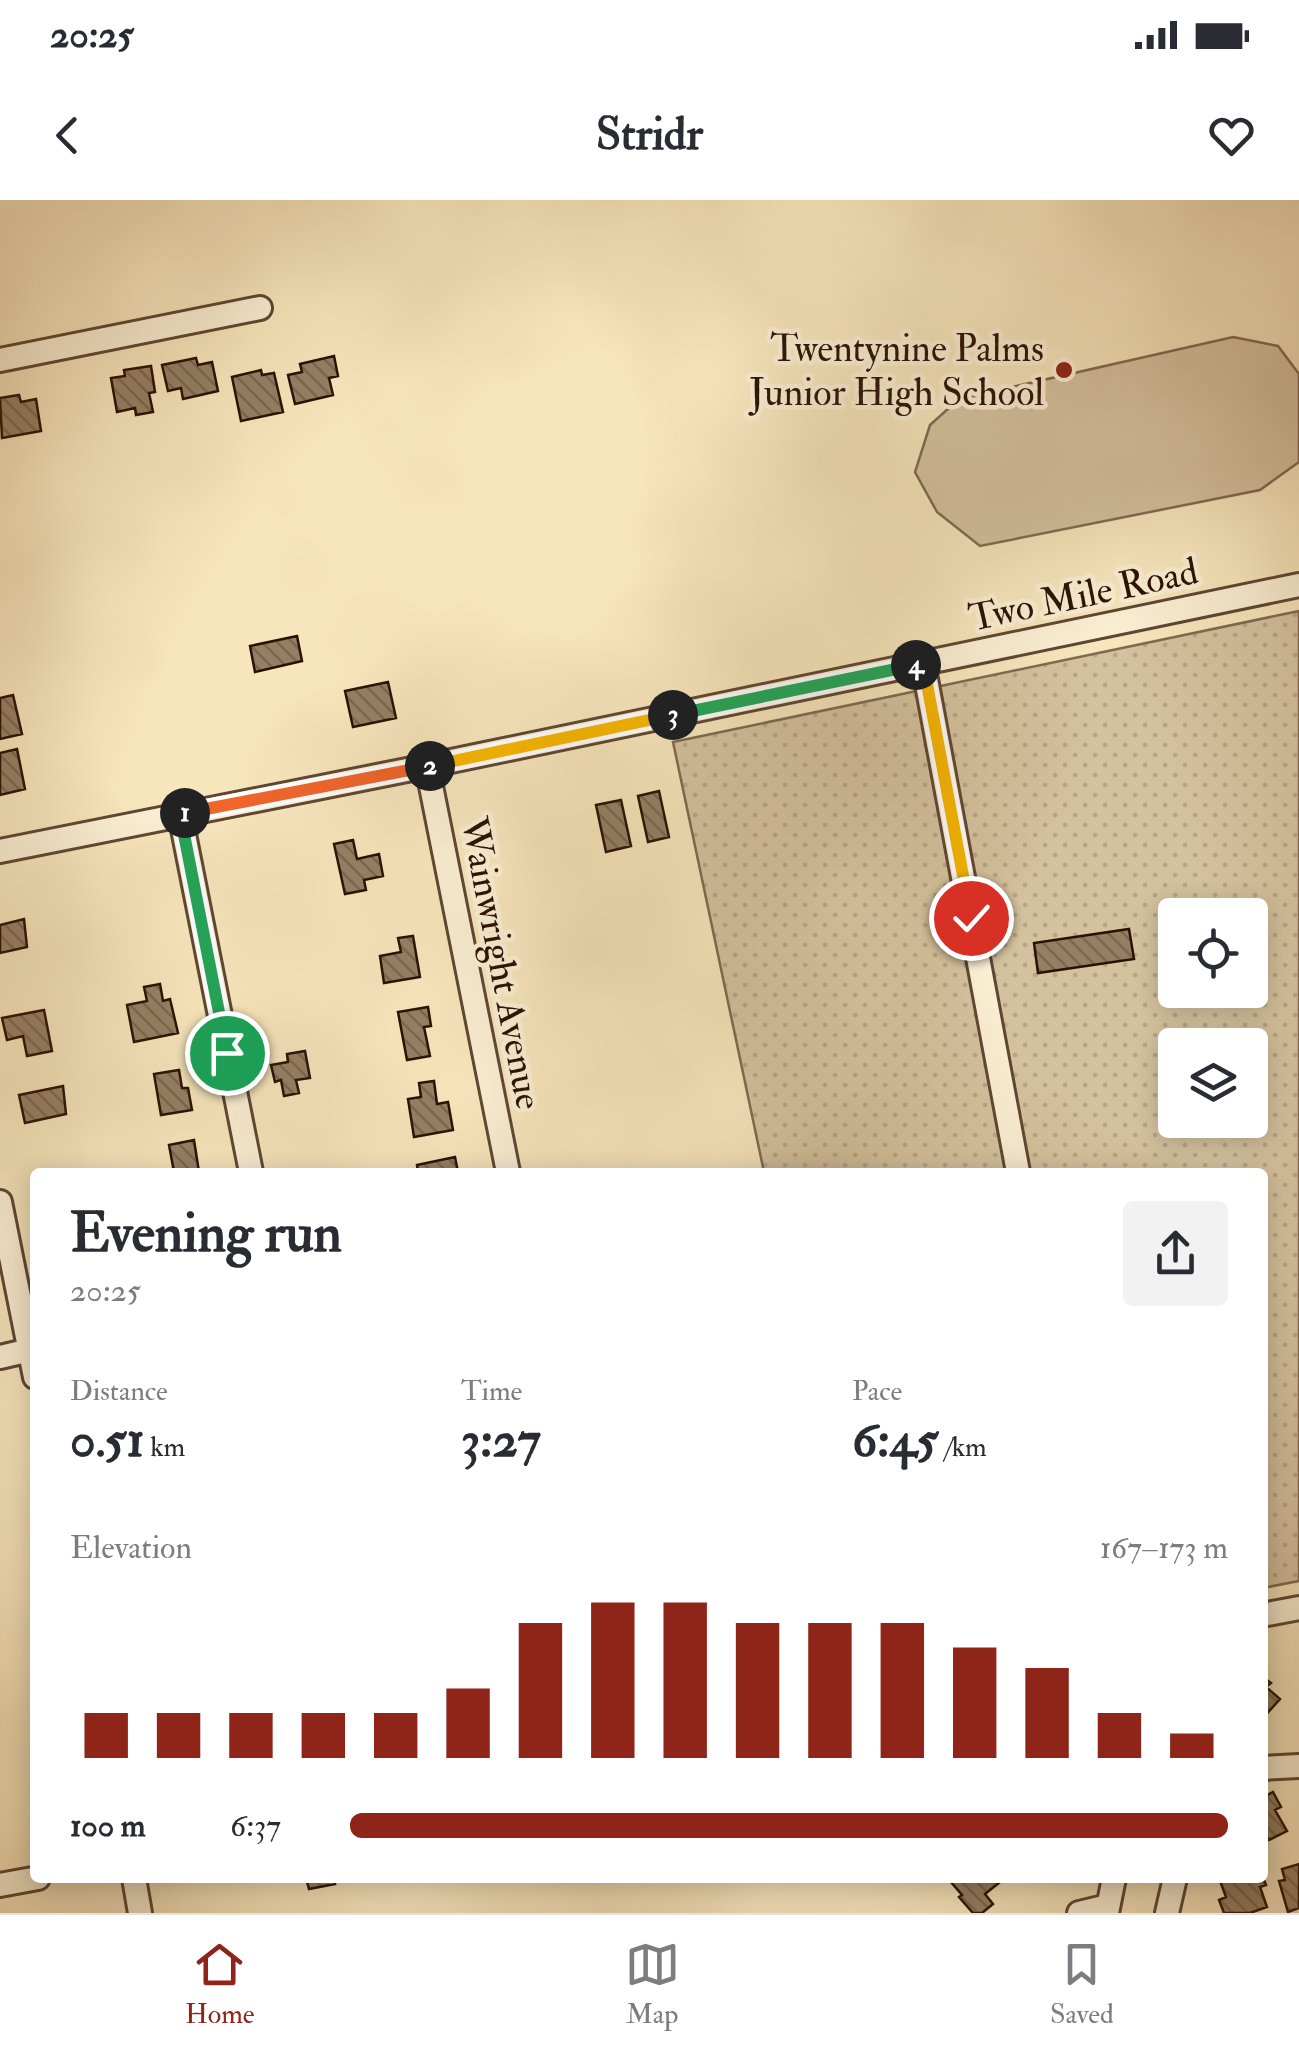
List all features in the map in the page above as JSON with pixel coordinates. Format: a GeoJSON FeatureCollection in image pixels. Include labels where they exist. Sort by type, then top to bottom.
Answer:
{"type":"FeatureCollection","features":[{"type":"Feature","properties":{"kind":"street"},"geometry":{"type":"LineString","coordinates":[[0,360],[260,308]]}},
{"type":"Feature","properties":{"kind":"street","name":"Two Mile Road"},"geometry":{"type":"LineString","coordinates":[[0,851],[1299,585]]}},
{"type":"Feature","properties":{"kind":"street"},"geometry":{"type":"LineString","coordinates":[[923,663],[1017,1168]]}},
{"type":"Feature","properties":{"kind":"street","name":"Wainwright Avenue"},"geometry":{"type":"LineString","coordinates":[[427,766],[507,1168]]}},
{"type":"Feature","properties":{"kind":"street"},"geometry":{"type":"LineString","coordinates":[[180,814],[249,1168]]}},
{"type":"Feature","properties":{"kind":"street"},"geometry":{"type":"LineString","coordinates":[[0,1202],[30,1350],[0,1357]]}},
{"type":"Feature","properties":{"kind":"street"},"geometry":{"type":"LineString","coordinates":[[1268,1615],[1299,1608]]}},
{"type":"Feature","properties":{"kind":"street"},"geometry":{"type":"LineString","coordinates":[[1268,1768],[1299,1766]]}},
{"type":"Feature","properties":{"kind":"street"},"geometry":{"type":"LineString","coordinates":[[0,1885],[30,1879]]}},
{"type":"Feature","properties":{"kind":"street"},"geometry":{"type":"LineString","coordinates":[[135,1883],[140,1913]]}},
{"type":"Feature","properties":{"kind":"street"},"geometry":{"type":"LineString","coordinates":[[1078,1913],[1107,1909],[1113,1883]]}},
{"type":"Feature","properties":{"kind":"street"},"geometry":{"type":"LineString","coordinates":[[1166,1913],[1173,1883]]}},
{"type":"Feature","properties":{"kind":"shaded area"},"geometry":{"type":"Polygon","coordinates":[[[1233,337],[1278,346],[1299,374],[1299,462],[1260,490],[980,546],[937,512],[915,472],[930,425],[959,399],[1233,337]]]}},
{"type":"Feature","properties":{"kind":"shaded area"},"geometry":{"type":"Polygon","coordinates":[[[1299,611],[1299,1581],[1268,1587],[1268,1168],[763,1168],[673,742],[1299,611]]]}},
{"type":"Feature","properties":{"kind":"building"},"geometry":{"type":"Polygon","coordinates":[[[334,356],[338,376],[329,378],[333,395],[295,404],[288,375],[302,372],[300,364],[334,356]]]}},
{"type":"Feature","properties":{"kind":"building"},"geometry":{"type":"Polygon","coordinates":[[[196,358],[198,365],[212,362],[218,391],[183,399],[181,388],[168,391],[162,365],[196,358]]]}},
{"type":"Feature","properties":{"kind":"building"},"geometry":{"type":"Polygon","coordinates":[[[151,366],[155,392],[149,393],[153,412],[136,415],[135,408],[117,412],[111,378],[125,376],[124,370],[151,366]]]}},
{"type":"Feature","properties":{"kind":"building"},"geometry":{"type":"Polygon","coordinates":[[[261,370],[262,375],[274,373],[283,412],[241,421],[232,377],[261,370]]]}},
{"type":"Feature","properties":{"kind":"building"},"geometry":{"type":"Polygon","coordinates":[[[19,395],[21,402],[36,399],[41,431],[2,438],[0,398],[19,395]]]}},
{"type":"Feature","properties":{"kind":"building"},"geometry":{"type":"Polygon","coordinates":[[[297,636],[302,661],[255,672],[250,646],[297,636]]]}},
{"type":"Feature","properties":{"kind":"building"},"geometry":{"type":"Polygon","coordinates":[[[388,682],[396,718],[353,727],[345,691],[388,682]]]}},
{"type":"Feature","properties":{"kind":"building"},"geometry":{"type":"Polygon","coordinates":[[[13,695],[22,734],[0,739],[0,698],[13,695]]]}},
{"type":"Feature","properties":{"kind":"building"},"geometry":{"type":"Polygon","coordinates":[[[17,749],[25,789],[0,795],[0,753],[17,749]]]}},
{"type":"Feature","properties":{"kind":"building"},"geometry":{"type":"Polygon","coordinates":[[[659,791],[669,837],[648,842],[638,796],[659,791]]]}},
{"type":"Feature","properties":{"kind":"building"},"geometry":{"type":"Polygon","coordinates":[[[621,800],[631,846],[606,852],[596,805],[621,800]]]}},
{"type":"Feature","properties":{"kind":"building"},"geometry":{"type":"Polygon","coordinates":[[[353,840],[357,859],[379,854],[383,876],[364,880],[366,890],[345,894],[334,844],[353,840]]]}},
{"type":"Feature","properties":{"kind":"building"},"geometry":{"type":"Polygon","coordinates":[[[24,919],[27,947],[0,953],[0,925],[24,919]]]}},
{"type":"Feature","properties":{"kind":"building"},"geometry":{"type":"Polygon","coordinates":[[[1129,929],[1134,959],[1038,973],[1034,943],[1129,929]]]}},
{"type":"Feature","properties":{"kind":"building"},"geometry":{"type":"Polygon","coordinates":[[[413,936],[420,977],[384,983],[380,956],[401,952],[398,938],[413,936]]]}},
{"type":"Feature","properties":{"kind":"building"},"geometry":{"type":"Polygon","coordinates":[[[160,984],[163,1001],[170,999],[178,1033],[134,1042],[127,1005],[147,1001],[144,987],[160,984]]]}},
{"type":"Feature","properties":{"kind":"building"},"geometry":{"type":"Polygon","coordinates":[[[428,1007],[431,1026],[424,1027],[430,1056],[407,1060],[398,1012],[428,1007]]]}},
{"type":"Feature","properties":{"kind":"building"},"geometry":{"type":"Polygon","coordinates":[[[44,1010],[52,1051],[27,1056],[23,1036],[7,1040],[2,1018],[44,1010]]]}},
{"type":"Feature","properties":{"kind":"building"},"geometry":{"type":"Polygon","coordinates":[[[305,1051],[310,1078],[296,1080],[299,1093],[284,1096],[281,1080],[275,1082],[271,1065],[288,1062],[287,1054],[305,1051]]]}},
{"type":"Feature","properties":{"kind":"building"},"geometry":{"type":"Polygon","coordinates":[[[179,1070],[192,1110],[161,1115],[154,1074],[179,1070]]]}},
{"type":"Feature","properties":{"kind":"building"},"geometry":{"type":"Polygon","coordinates":[[[434,1081],[437,1104],[448,1102],[453,1130],[414,1137],[408,1099],[421,1097],[419,1083],[434,1081]]]}},
{"type":"Feature","properties":{"kind":"building"},"geometry":{"type":"Polygon","coordinates":[[[63,1086],[66,1114],[25,1123],[19,1095],[63,1086]]]}},
{"type":"Feature","properties":{"kind":"building"},"geometry":{"type":"Polygon","coordinates":[[[194,1140],[198,1168],[173,1168],[169,1145],[194,1140]]]}},
{"type":"Feature","properties":{"kind":"building"},"geometry":{"type":"Polygon","coordinates":[[[455,1157],[457,1168],[417,1168],[455,1157]]]}},
{"type":"Feature","properties":{"kind":"building"},"geometry":{"type":"Polygon","coordinates":[[[1268,1689],[1280,1699],[1268,1712],[1268,1689]]]}},
{"type":"Feature","properties":{"kind":"building"},"geometry":{"type":"Polygon","coordinates":[[[1273,1792],[1281,1807],[1275,1810],[1287,1831],[1269,1840],[1268,1838],[1268,1795],[1273,1792]]]}},
{"type":"Feature","properties":{"kind":"building"},"geometry":{"type":"Polygon","coordinates":[[[1299,1864],[1299,1908],[1288,1912],[1279,1881],[1285,1880],[1282,1869],[1299,1864]]]}},
{"type":"Feature","properties":{"kind":"building"},"geometry":{"type":"Polygon","coordinates":[[[307,1883],[335,1884],[309,1889],[307,1883]]]}},
{"type":"Feature","properties":{"kind":"building"},"geometry":{"type":"Polygon","coordinates":[[[952,1883],[999,1883],[985,1894],[993,1904],[982,1913],[973,1913],[959,1897],[962,1895],[952,1883]]]}},
{"type":"Feature","properties":{"kind":"building"},"geometry":{"type":"Polygon","coordinates":[[[1221,1883],[1265,1883],[1260,1887],[1267,1907],[1250,1913],[1224,1913],[1219,1900],[1226,1897],[1221,1883]]]}},
{"type":"Feature","properties":{"kind":"place","name":"Twentynine Palms Junior High School"},"geometry":{"type":"Point","coordinates":[1064,370]}},
{"type":"Feature","properties":{"kind":"route"},"geometry":{"type":"LineString","coordinates":[[227,1053],[180,814],[923,663],[971,918]]}}]}
